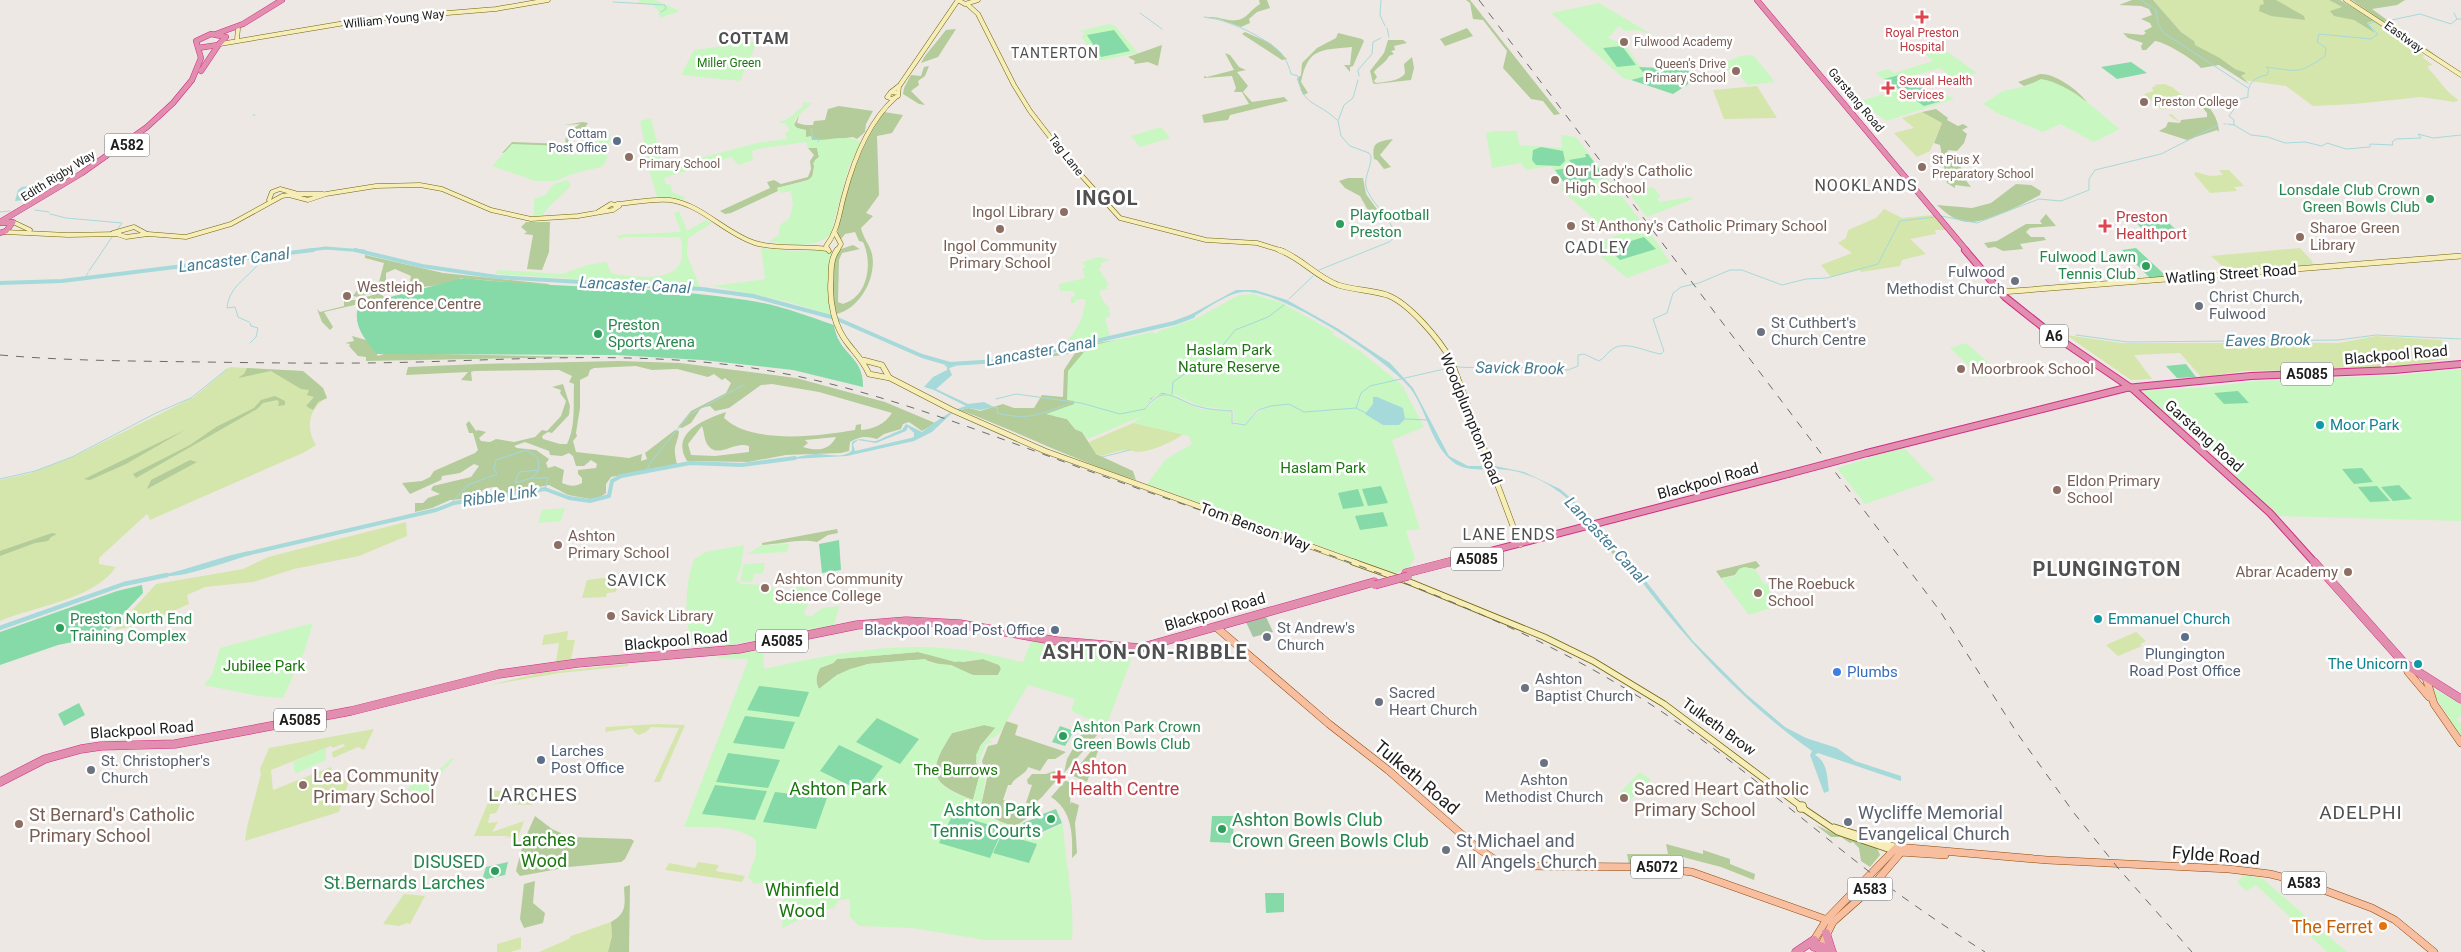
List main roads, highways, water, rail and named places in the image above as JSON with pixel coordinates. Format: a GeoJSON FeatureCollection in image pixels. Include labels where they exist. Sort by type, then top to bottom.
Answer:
{"type":"FeatureCollection","features":[{"type":"Feature","properties":{"kind":"highway"},"geometry":{"type":"LineString","coordinates":[[220,44],[198,48],[196,43],[199,39],[251,20],[282,0]]}},
{"type":"Feature","properties":{"kind":"highway","name":"A582"},"geometry":{"type":"LineString","coordinates":[[220,44],[226,36],[288,0]]}},
{"type":"Feature","properties":{"kind":"highway","name":"Garstang Road"},"geometry":{"type":"LineString","coordinates":[[1757,0],[2001,292],[2049,332],[2138,394],[2147,404]]}},
{"type":"Feature","properties":{"kind":"highway"},"geometry":{"type":"LineString","coordinates":[[216,34],[226,36]]}},
{"type":"Feature","properties":{"kind":"highway","name":"Edith Rigby Way"},"geometry":{"type":"LineString","coordinates":[[13,222],[18,215],[95,167],[161,119],[188,92],[220,44]]}},
{"type":"Feature","properties":{"kind":"highway","name":"Edith Rigby Way"},"geometry":{"type":"LineString","coordinates":[[0,223],[82,172],[140,132],[162,114],[185,90],[196,75],[201,61],[198,48]]}},
{"type":"Feature","properties":{"kind":"highway","name":"A582"},"geometry":{"type":"LineString","coordinates":[[0,223],[13,222]]}},
{"type":"Feature","properties":{"kind":"highway","name":"A582"},"geometry":{"type":"LineString","coordinates":[[2,233],[13,222]]}},
{"type":"Feature","properties":{"kind":"highway","name":"Blackpool Road"},"geometry":{"type":"LineString","coordinates":[[1902,444],[1960,426],[2113,387],[2202,382],[2251,376],[2386,371],[2461,364]]}},
{"type":"Feature","properties":{"kind":"highway"},"geometry":{"type":"LineString","coordinates":[[2113,376],[2113,387]]}},
{"type":"Feature","properties":{"kind":"highway","name":"Blackpool Road"},"geometry":{"type":"LineString","coordinates":[[0,782],[45,759],[81,749],[101,746],[175,744],[351,711],[488,676],[578,663],[739,649],[847,629],[911,625],[915,622],[970,625],[1028,636],[1042,641],[1140,648],[1350,589],[1516,549],[1520,545],[1866,453],[2127,386],[2141,387],[2153,385]]}},
{"type":"Feature","properties":{"kind":"highway","name":"Garstang Road"},"geometry":{"type":"LineString","coordinates":[[2127,386],[2243,489],[2295,542],[2404,663]]}},
{"type":"Feature","properties":{"kind":"highway"},"geometry":{"type":"LineString","coordinates":[[2138,394],[2141,387]]}},
{"type":"Feature","properties":{"kind":"highway","name":"A6"},"geometry":{"type":"LineString","coordinates":[[2404,663],[2461,698]]}},
{"type":"Feature","properties":{"kind":"highway"},"geometry":{"type":"LineString","coordinates":[[1804,952],[1819,944]]}},
{"type":"Feature","properties":{"kind":"highway"},"geometry":{"type":"LineString","coordinates":[[1819,944],[1832,952]]}},
{"type":"Feature","properties":{"kind":"highway"},"geometry":{"type":"LineString","coordinates":[[1819,944],[1832,952]]}},
{"type":"Feature","properties":{"kind":"highway","name":"A583"},"geometry":{"type":"LineString","coordinates":[[1796,952],[1819,944]]}},
{"type":"Feature","properties":{"kind":"main road","name":"William Young Way"},"geometry":{"type":"LineString","coordinates":[[220,44],[238,40],[266,38],[363,20],[490,10],[548,0]]}},
{"type":"Feature","properties":{"kind":"main road"},"geometry":{"type":"LineString","coordinates":[[887,104],[887,97],[899,86],[958,0]]}},
{"type":"Feature","properties":{"kind":"main road","name":"Tag Lane"},"geometry":{"type":"LineString","coordinates":[[958,0],[965,4],[973,5],[1030,111],[1071,164],[1120,218],[1206,240],[1261,243],[1296,258]]}},
{"type":"Feature","properties":{"kind":"main road"},"geometry":{"type":"LineString","coordinates":[[973,5],[978,0]]}},
{"type":"Feature","properties":{"kind":"main road","name":"Eastway"},"geometry":{"type":"LineString","coordinates":[[2346,0],[2383,21],[2436,60],[2461,75]]}},
{"type":"Feature","properties":{"kind":"main road"},"geometry":{"type":"LineString","coordinates":[[954,7],[965,4]]}},
{"type":"Feature","properties":{"kind":"main road"},"geometry":{"type":"LineString","coordinates":[[238,29],[238,40]]}},
{"type":"Feature","properties":{"kind":"main road","name":"William Young Way"},"geometry":{"type":"LineString","coordinates":[[226,36],[238,40]]}},
{"type":"Feature","properties":{"kind":"main road"},"geometry":{"type":"LineString","coordinates":[[884,370],[876,375],[869,374],[863,360],[848,344],[838,326],[833,314],[830,292],[832,258],[826,247],[835,234],[853,169],[863,145],[887,104],[898,96],[899,86]]}},
{"type":"Feature","properties":{"kind":"main road"},"geometry":{"type":"LineString","coordinates":[[892,92],[898,93]]}},
{"type":"Feature","properties":{"kind":"main road"},"geometry":{"type":"LineString","coordinates":[[887,97],[895,98]]}},
{"type":"Feature","properties":{"kind":"main road"},"geometry":{"type":"LineString","coordinates":[[266,204],[272,192],[278,189],[285,189],[287,192],[315,195],[376,186],[410,184],[442,189],[481,207],[521,218],[559,219],[654,199],[678,202],[693,208],[751,241],[781,247],[838,249]]}},
{"type":"Feature","properties":{"kind":"main road"},"geometry":{"type":"LineString","coordinates":[[122,232],[132,236],[148,234],[174,238],[203,234],[231,224],[287,192]]}},
{"type":"Feature","properties":{"kind":"main road"},"geometry":{"type":"LineString","coordinates":[[304,199],[306,194]]}},
{"type":"Feature","properties":{"kind":"main road"},"geometry":{"type":"LineString","coordinates":[[271,196],[289,195],[304,199],[315,195]]}},
{"type":"Feature","properties":{"kind":"main road"},"geometry":{"type":"LineString","coordinates":[[13,222],[40,233]]}},
{"type":"Feature","properties":{"kind":"main road"},"geometry":{"type":"LineString","coordinates":[[2,233],[105,235],[122,232],[135,226],[148,234]]}},
{"type":"Feature","properties":{"kind":"main road"},"geometry":{"type":"LineString","coordinates":[[132,236],[141,229]]}},
{"type":"Feature","properties":{"kind":"main road"},"geometry":{"type":"LineString","coordinates":[[832,258],[840,246],[835,234]]}},
{"type":"Feature","properties":{"kind":"main road"},"geometry":{"type":"LineString","coordinates":[[814,247],[838,242]]}},
{"type":"Feature","properties":{"kind":"main road","name":"Watling Street Road"},"geometry":{"type":"LineString","coordinates":[[2001,292],[2461,256]]}},
{"type":"Feature","properties":{"kind":"main road","name":"Woodplumpton Road"},"geometry":{"type":"LineString","coordinates":[[1296,258],[1314,273],[1338,285],[1386,295],[1402,302],[1445,350],[1454,367],[1520,545]]}},
{"type":"Feature","properties":{"kind":"main road"},"geometry":{"type":"LineString","coordinates":[[863,360],[875,364]]}},
{"type":"Feature","properties":{"kind":"main road"},"geometry":{"type":"LineString","coordinates":[[868,369],[875,364]]}},
{"type":"Feature","properties":{"kind":"main road","name":"Tom Benson Way"},"geometry":{"type":"LineString","coordinates":[[875,364],[882,365],[890,378]]}},
{"type":"Feature","properties":{"kind":"main road","name":"Tom Benson Way"},"geometry":{"type":"LineString","coordinates":[[876,375],[890,378],[952,410],[1046,451],[1412,583],[1544,637],[1620,676]]}},
{"type":"Feature","properties":{"kind":"main road","name":"Tulketh Road"},"geometry":{"type":"LineString","coordinates":[[1216,627],[1476,847],[1498,861],[1516,866],[1665,868],[1718,880],[1831,918]]}},
{"type":"Feature","properties":{"kind":"main road"},"geometry":{"type":"LineString","coordinates":[[2404,663],[2461,742]]}},
{"type":"Feature","properties":{"kind":"main road","name":"Tulketh Brow"},"geometry":{"type":"LineString","coordinates":[[1620,676],[1670,708],[1801,807],[1833,827],[1899,850]]}},
{"type":"Feature","properties":{"kind":"main road"},"geometry":{"type":"LineString","coordinates":[[2423,676],[2421,684],[2423,690]]}},
{"type":"Feature","properties":{"kind":"main road"},"geometry":{"type":"LineString","coordinates":[[2423,676],[2432,700]]}},
{"type":"Feature","properties":{"kind":"main road","name":"Tulketh Brow"},"geometry":{"type":"LineString","coordinates":[[1833,827],[1838,832],[1899,850]]}},
{"type":"Feature","properties":{"kind":"main road","name":"A583"},"geometry":{"type":"LineString","coordinates":[[1881,846],[1886,860]]}},
{"type":"Feature","properties":{"kind":"main road","name":"A583"},"geometry":{"type":"LineString","coordinates":[[1819,944],[1831,918],[1886,860],[1899,850]]}},
{"type":"Feature","properties":{"kind":"main road","name":"A583"},"geometry":{"type":"LineString","coordinates":[[1831,918],[1868,891],[1899,850]]}},
{"type":"Feature","properties":{"kind":"main road","name":"Fylde Road"},"geometry":{"type":"LineString","coordinates":[[1899,850],[2270,874],[2302,882],[2372,908],[2395,920],[2434,952]]}},
{"type":"Feature","properties":{"kind":"main road"},"geometry":{"type":"LineString","coordinates":[[1815,914],[1819,944]]}},
{"type":"Feature","properties":{"kind":"water"},"geometry":{"type":"Polygon","coordinates":[[[56,181],[37,194],[20,201],[15,201],[18,190],[22,187],[56,181]]]}},
{"type":"Feature","properties":{"kind":"water"},"geometry":{"type":"Polygon","coordinates":[[[1236,290],[1255,290],[1287,300],[1337,328],[1390,363],[1413,388],[1449,456],[1468,466],[1495,466],[1524,472],[1560,489],[1573,500],[1627,557],[1693,641],[1746,694],[1785,727],[1806,738],[1837,748],[1855,761],[1901,776],[1901,781],[1818,753],[1815,755],[1825,766],[1827,776],[1829,791],[1824,793],[1810,755],[1812,751],[1771,720],[1715,667],[1664,610],[1596,526],[1563,495],[1542,481],[1526,474],[1502,469],[1466,468],[1453,462],[1439,446],[1416,397],[1398,375],[1331,327],[1280,301],[1259,294],[1242,292],[1222,299],[1191,318],[1188,316],[1236,290]]]}},
{"type":"Feature","properties":{"kind":"water"},"geometry":{"type":"Polygon","coordinates":[[[944,365],[956,366],[949,368],[952,375],[936,389],[968,404],[984,402],[994,407],[980,410],[969,408],[952,413],[932,432],[914,441],[847,456],[792,459],[814,454],[844,455],[852,450],[852,442],[859,439],[877,441],[902,430],[906,424],[922,432],[943,417],[966,406],[924,387],[933,377],[947,370],[947,367],[944,365]],[[908,427],[906,431],[876,443],[858,440],[853,444],[855,451],[911,438],[914,437],[914,433],[908,427]]]}},
{"type":"Feature","properties":{"kind":"water"},"geometry":{"type":"Polygon","coordinates":[[[1373,397],[1403,408],[1405,419],[1399,425],[1383,425],[1365,414],[1373,404],[1373,397]]]}},
{"type":"Feature","properties":{"kind":"water"},"geometry":{"type":"Polygon","coordinates":[[[249,551],[250,555],[206,569],[180,575],[162,575],[227,556],[249,551]]]}},
{"type":"Feature","properties":{"kind":"waterway"},"geometry":{"type":"LineString","coordinates":[[1381,0],[1380,15],[1385,26]]}},
{"type":"Feature","properties":{"kind":"waterway"},"geometry":{"type":"LineString","coordinates":[[2141,0],[2156,10],[2158,24],[2164,33],[2248,88]]}},
{"type":"Feature","properties":{"kind":"waterway"},"geometry":{"type":"LineString","coordinates":[[613,2],[665,5],[666,9],[661,12]]}},
{"type":"Feature","properties":{"kind":"waterway"},"geometry":{"type":"LineString","coordinates":[[1140,13],[1162,29]]}},
{"type":"Feature","properties":{"kind":"waterway","name":"Savick Brook"},"geometry":{"type":"LineString","coordinates":[[2454,13],[2457,19]]}},
{"type":"Feature","properties":{"kind":"waterway","name":"Savick Brook"},"geometry":{"type":"LineString","coordinates":[[2387,21],[2420,14],[2451,24],[2457,19]]}},
{"type":"Feature","properties":{"kind":"waterway"},"geometry":{"type":"LineString","coordinates":[[1204,17],[1234,25],[1256,35],[1275,47],[1284,58],[1291,74],[1298,76],[1300,86],[1307,98],[1337,120]]}},
{"type":"Feature","properties":{"kind":"waterway","name":"Savick Brook"},"geometry":{"type":"LineString","coordinates":[[2234,125],[2234,120],[2229,116],[2237,105],[2234,101],[2248,97],[2252,82],[2258,77],[2267,75],[2269,70],[2266,67],[2292,70],[2303,69],[2325,56],[2326,48],[2317,42],[2319,34],[2371,39],[2378,34],[2368,24],[2375,22]]}},
{"type":"Feature","properties":{"kind":"waterway"},"geometry":{"type":"LineString","coordinates":[[1387,28],[1389,37]]}},
{"type":"Feature","properties":{"kind":"waterway"},"geometry":{"type":"LineString","coordinates":[[1359,76],[1358,70],[1372,54],[1373,42],[1381,38]]}},
{"type":"Feature","properties":{"kind":"waterway"},"geometry":{"type":"LineString","coordinates":[[1319,270],[1389,242],[1395,237],[1387,218],[1367,190],[1366,177],[1371,156],[1369,153],[1350,146],[1341,136],[1338,121],[1344,105],[1353,98],[1358,80]]}},
{"type":"Feature","properties":{"kind":"waterway","name":"Savick Brook"},"geometry":{"type":"LineString","coordinates":[[2228,124],[2234,125]]}},
{"type":"Feature","properties":{"kind":"waterway","name":"Savick Brook"},"geometry":{"type":"LineString","coordinates":[[1941,216],[1977,223],[2039,199],[2061,201],[2089,190],[2089,179],[2095,170],[2161,154],[2218,125]]}},
{"type":"Feature","properties":{"kind":"waterway"},"geometry":{"type":"LineString","coordinates":[[2234,125],[2251,135],[2268,137],[2285,143],[2305,142],[2322,146],[2327,143],[2346,149],[2370,147],[2370,144],[2393,145],[2392,142],[2396,139],[2421,138],[2418,134],[2433,138],[2461,135]]}},
{"type":"Feature","properties":{"kind":"waterway"},"geometry":{"type":"LineString","coordinates":[[811,129],[813,139],[819,139],[818,142]]}},
{"type":"Feature","properties":{"kind":"waterway"},"geometry":{"type":"LineString","coordinates":[[27,197],[33,200]]}},
{"type":"Feature","properties":{"kind":"waterway"},"geometry":{"type":"LineString","coordinates":[[35,210],[49,212]]}},
{"type":"Feature","properties":{"kind":"waterway"},"geometry":{"type":"LineString","coordinates":[[0,212],[10,211]]}},
{"type":"Feature","properties":{"kind":"waterway"},"geometry":{"type":"LineString","coordinates":[[50,214],[66,218],[122,223],[117,230]]}},
{"type":"Feature","properties":{"kind":"waterway","name":"Savick Brook"},"geometry":{"type":"LineString","coordinates":[[1457,367],[1504,369],[1535,366],[1568,370],[1578,366],[1578,355],[1584,354],[1599,361],[1619,346],[1661,354],[1664,351],[1653,319],[1667,313],[1673,293],[1681,287],[1699,283],[1730,270],[1742,270],[1782,285],[1806,279],[1827,278],[1878,264],[1900,221],[1935,217]]}},
{"type":"Feature","properties":{"kind":"waterway"},"geometry":{"type":"LineString","coordinates":[[89,271],[112,237]]}},
{"type":"Feature","properties":{"kind":"waterway","name":"Lancaster Canal"},"geometry":{"type":"LineString","coordinates":[[303,251],[326,248],[357,250]]}},
{"type":"Feature","properties":{"kind":"waterway","name":"Lancaster Canal"},"geometry":{"type":"LineString","coordinates":[[0,283],[62,281],[313,250]]}},
{"type":"Feature","properties":{"kind":"waterway","name":"Lancaster Canal"},"geometry":{"type":"LineString","coordinates":[[357,250],[364,251]]}},
{"type":"Feature","properties":{"kind":"waterway","name":"Lancaster Canal"},"geometry":{"type":"LineString","coordinates":[[357,250],[422,266],[497,277],[702,289],[753,296],[835,318],[922,356],[950,364],[1014,360],[1174,323],[1193,316]]}},
{"type":"Feature","properties":{"kind":"waterway"},"geometry":{"type":"LineString","coordinates":[[249,322],[238,317],[235,307],[227,308],[228,300],[239,283],[259,263]]}},
{"type":"Feature","properties":{"kind":"waterway","name":"Lancaster Canal"},"geometry":{"type":"LineString","coordinates":[[85,278],[88,273]]}},
{"type":"Feature","properties":{"kind":"waterway"},"geometry":{"type":"LineString","coordinates":[[1289,299],[1313,276]]}},
{"type":"Feature","properties":{"kind":"waterway"},"geometry":{"type":"LineString","coordinates":[[1172,394],[1173,382],[1219,350],[1235,330],[1268,317],[1284,305]]}},
{"type":"Feature","properties":{"kind":"waterway"},"geometry":{"type":"LineString","coordinates":[[250,323],[251,326],[258,328],[256,337],[250,343]]}},
{"type":"Feature","properties":{"kind":"waterway","name":"Eaves Brook"},"geometry":{"type":"LineString","coordinates":[[2076,335],[2128,342],[2338,340],[2376,335],[2461,339]]}},
{"type":"Feature","properties":{"kind":"waterway","name":"Savick Brook"},"geometry":{"type":"LineString","coordinates":[[1356,408],[1361,393],[1370,386],[1453,367]]}},
{"type":"Feature","properties":{"kind":"waterway"},"geometry":{"type":"LineString","coordinates":[[0,479],[35,471],[72,457],[156,413],[191,398],[227,369]]}},
{"type":"Feature","properties":{"kind":"waterway"},"geometry":{"type":"LineString","coordinates":[[646,473],[650,463],[689,415],[743,385]]}},
{"type":"Feature","properties":{"kind":"waterway","name":"Savick Brook"},"geometry":{"type":"LineString","coordinates":[[996,399],[1016,394],[1081,403],[1120,414],[1145,409],[1159,396],[1165,395],[1204,408],[1232,411],[1232,423],[1245,425],[1258,410],[1271,406],[1289,404],[1304,412],[1356,408]]}},
{"type":"Feature","properties":{"kind":"waterway","name":"Savick Brook"},"geometry":{"type":"LineString","coordinates":[[993,407],[998,408],[997,413],[1027,416],[1043,413],[1071,403]]}},
{"type":"Feature","properties":{"kind":"waterway"},"geometry":{"type":"LineString","coordinates":[[1356,408],[1366,413]]}},
{"type":"Feature","properties":{"kind":"waterway"},"geometry":{"type":"LineString","coordinates":[[1405,419],[1428,420]]}},
{"type":"Feature","properties":{"kind":"waterway","name":"Savick Brook"},"geometry":{"type":"LineString","coordinates":[[450,504],[468,485],[497,474],[494,469],[496,460],[526,450],[538,458],[539,470],[519,472],[515,483],[532,478]]}},
{"type":"Feature","properties":{"kind":"waterway"},"geometry":{"type":"LineString","coordinates":[[1102,457],[1130,450]]}},
{"type":"Feature","properties":{"kind":"waterway","name":"Ribble Link"},"geometry":{"type":"LineString","coordinates":[[246,554],[436,510],[454,503],[545,489],[569,498],[590,501],[609,496],[612,481],[621,476],[690,463],[742,465],[795,458]]}},
{"type":"Feature","properties":{"kind":"waterway","name":"Savick Brook"},"geometry":{"type":"LineString","coordinates":[[532,478],[538,471]]}},
{"type":"Feature","properties":{"kind":"waterway","name":"Savick Brook"},"geometry":{"type":"LineString","coordinates":[[532,478],[548,478],[545,489]]}},
{"type":"Feature","properties":{"kind":"waterway","name":"Ribble Link"},"geometry":{"type":"LineString","coordinates":[[0,628],[124,584],[167,575]]}},
{"type":"Feature","properties":{"kind":"railway"},"geometry":{"type":"LineString","coordinates":[[1479,0],[1940,611],[2017,733],[2074,813],[2118,868],[2192,952]]}},
{"type":"Feature","properties":{"kind":"railway"},"geometry":{"type":"LineString","coordinates":[[0,355],[102,360],[284,363],[391,363],[538,358],[659,359],[739,366],[788,374],[884,399],[977,430],[1380,573],[1508,627],[1571,658],[1631,692],[1700,738],[1896,892],[1985,952]]}},
{"type":"Feature","properties":{"kind":"place","name":"Royal Preston Hospital"},"geometry":{"type":"Point","coordinates":[1922,17]}},
{"type":"Feature","properties":{"kind":"place","name":"Fulwood Academy"},"geometry":{"type":"Point","coordinates":[1624,42]}},
{"type":"Feature","properties":{"kind":"place","name":"Queen's Drive Primary School"},"geometry":{"type":"Point","coordinates":[1736,71]}},
{"type":"Feature","properties":{"kind":"place","name":"Sexual Health Services"},"geometry":{"type":"Point","coordinates":[1888,88]}},
{"type":"Feature","properties":{"kind":"place","name":"Preston College"},"geometry":{"type":"Point","coordinates":[2144,102]}},
{"type":"Feature","properties":{"kind":"place","name":"Cottam Post Office"},"geometry":{"type":"Point","coordinates":[617,141]}},
{"type":"Feature","properties":{"kind":"place","name":"Cottam Primary School"},"geometry":{"type":"Point","coordinates":[629,157]}},
{"type":"Feature","properties":{"kind":"place","name":"St Pius X Preparatory School"},"geometry":{"type":"Point","coordinates":[1922,167]}},
{"type":"Feature","properties":{"kind":"place","name":"Our Lady's Catholic High School"},"geometry":{"type":"Point","coordinates":[1555,180]}},
{"type":"Feature","properties":{"kind":"place","name":"Lonsdale Club Crown Green Bowls Club"},"geometry":{"type":"Point","coordinates":[2430,199]}},
{"type":"Feature","properties":{"kind":"place","name":"Ingol Library"},"geometry":{"type":"Point","coordinates":[1064,212]}},
{"type":"Feature","properties":{"kind":"place","name":"Playfootball Preston"},"geometry":{"type":"Point","coordinates":[1340,224]}},
{"type":"Feature","properties":{"kind":"place","name":"St Anthony's Catholic Primary School"},"geometry":{"type":"Point","coordinates":[1571,226]}},
{"type":"Feature","properties":{"kind":"place","name":"Preston Healthport"},"geometry":{"type":"Point","coordinates":[2105,226]}},
{"type":"Feature","properties":{"kind":"place","name":"Ingol Community Primary School"},"geometry":{"type":"Point","coordinates":[1000,229]}},
{"type":"Feature","properties":{"kind":"place","name":"Sharoe Green Library"},"geometry":{"type":"Point","coordinates":[2300,237]}},
{"type":"Feature","properties":{"kind":"place","name":"Fulwood Lawn Tennis Club"},"geometry":{"type":"Point","coordinates":[2146,266]}},
{"type":"Feature","properties":{"kind":"place","name":"Fulwood Methodist Church"},"geometry":{"type":"Point","coordinates":[2015,281]}},
{"type":"Feature","properties":{"kind":"place","name":"Westleigh Conference Centre"},"geometry":{"type":"Point","coordinates":[347,296]}},
{"type":"Feature","properties":{"kind":"place","name":"Christ Church, Fulwood"},"geometry":{"type":"Point","coordinates":[2199,306]}},
{"type":"Feature","properties":{"kind":"place","name":"St Cuthbert's Church Centre"},"geometry":{"type":"Point","coordinates":[1761,332]}},
{"type":"Feature","properties":{"kind":"place","name":"Preston Sports Arena"},"geometry":{"type":"Point","coordinates":[598,334]}},
{"type":"Feature","properties":{"kind":"place","name":"Moorbrook School"},"geometry":{"type":"Point","coordinates":[1961,369]}},
{"type":"Feature","properties":{"kind":"place","name":"Moor Park"},"geometry":{"type":"Point","coordinates":[2320,425]}},
{"type":"Feature","properties":{"kind":"place","name":"Eldon Primary School"},"geometry":{"type":"Point","coordinates":[2057,490]}},
{"type":"Feature","properties":{"kind":"place","name":"Ashton Primary School"},"geometry":{"type":"Point","coordinates":[558,545]}},
{"type":"Feature","properties":{"kind":"place","name":"Abrar Academy"},"geometry":{"type":"Point","coordinates":[2348,572]}},
{"type":"Feature","properties":{"kind":"place","name":"Ashton Community Science College"},"geometry":{"type":"Point","coordinates":[765,588]}},
{"type":"Feature","properties":{"kind":"place","name":"The Roebuck School"},"geometry":{"type":"Point","coordinates":[1758,593]}},
{"type":"Feature","properties":{"kind":"place","name":"Savick Library"},"geometry":{"type":"Point","coordinates":[611,616]}},
{"type":"Feature","properties":{"kind":"place","name":"Emmanuel Church"},"geometry":{"type":"Point","coordinates":[2098,619]}},
{"type":"Feature","properties":{"kind":"place","name":"Preston North End Training Complex"},"geometry":{"type":"Point","coordinates":[60,628]}},
{"type":"Feature","properties":{"kind":"place","name":"Blackpool Road Post Office"},"geometry":{"type":"Point","coordinates":[1055,630]}},
{"type":"Feature","properties":{"kind":"place","name":"St Andrew's Church"},"geometry":{"type":"Point","coordinates":[1267,637]}},
{"type":"Feature","properties":{"kind":"place","name":"Plungington Road Post Office"},"geometry":{"type":"Point","coordinates":[2185,637]}},
{"type":"Feature","properties":{"kind":"place","name":"The Unicorn"},"geometry":{"type":"Point","coordinates":[2418,664]}},
{"type":"Feature","properties":{"kind":"place","name":"Plumbs"},"geometry":{"type":"Point","coordinates":[1837,672]}},
{"type":"Feature","properties":{"kind":"place","name":"Ashton Baptist Church"},"geometry":{"type":"Point","coordinates":[1525,688]}},
{"type":"Feature","properties":{"kind":"place","name":"Sacred Heart Church"},"geometry":{"type":"Point","coordinates":[1379,702]}},
{"type":"Feature","properties":{"kind":"place","name":"Ashton Park Crown Green Bowls Club"},"geometry":{"type":"Point","coordinates":[1063,736]}},
{"type":"Feature","properties":{"kind":"place","name":"Larches Post Office"},"geometry":{"type":"Point","coordinates":[541,760]}},
{"type":"Feature","properties":{"kind":"place","name":"Ashton Methodist Church"},"geometry":{"type":"Point","coordinates":[1544,763]}},
{"type":"Feature","properties":{"kind":"place","name":"St. Christopher's Church"},"geometry":{"type":"Point","coordinates":[91,770]}},
{"type":"Feature","properties":{"kind":"place","name":"Ashton Health Centre"},"geometry":{"type":"Point","coordinates":[1059,777]}},
{"type":"Feature","properties":{"kind":"place","name":"Lea Community Primary School"},"geometry":{"type":"Point","coordinates":[303,785]}},
{"type":"Feature","properties":{"kind":"place","name":"Sacred Heart Catholic Primary School"},"geometry":{"type":"Point","coordinates":[1624,798]}},
{"type":"Feature","properties":{"kind":"place","name":"Ashton Park Tennis Courts"},"geometry":{"type":"Point","coordinates":[1051,819]}},
{"type":"Feature","properties":{"kind":"place","name":"Wycliffe Memorial Evangelical Church"},"geometry":{"type":"Point","coordinates":[1848,822]}},
{"type":"Feature","properties":{"kind":"place","name":"St Bernard's Catholic Primary School"},"geometry":{"type":"Point","coordinates":[19,824]}},
{"type":"Feature","properties":{"kind":"place","name":"Ashton Bowls Club Crown Green Bowls Club"},"geometry":{"type":"Point","coordinates":[1222,829]}},
{"type":"Feature","properties":{"kind":"place","name":"St Michael and All Angels Church"},"geometry":{"type":"Point","coordinates":[1446,850]}},
{"type":"Feature","properties":{"kind":"place","name":"DISUSED St.Bernards Larches"},"geometry":{"type":"Point","coordinates":[495,871]}},
{"type":"Feature","properties":{"kind":"place","name":"The Ferret"},"geometry":{"type":"Point","coordinates":[2383,926]}},
{"type":"Feature","properties":{"kind":"district","name":"COTTAM"},"geometry":{"type":"Point","coordinates":[754,38]}},
{"type":"Feature","properties":{"kind":"district","name":"TANTERTON"},"geometry":{"type":"Point","coordinates":[1055,53]}},
{"type":"Feature","properties":{"kind":"district","name":"NOOKLANDS"},"geometry":{"type":"Point","coordinates":[1866,185]}},
{"type":"Feature","properties":{"kind":"district","name":"INGOL"},"geometry":{"type":"Point","coordinates":[1107,198]}},
{"type":"Feature","properties":{"kind":"district","name":"CADLEY"},"geometry":{"type":"Point","coordinates":[1597,247]}},
{"type":"Feature","properties":{"kind":"district","name":"LANE ENDS"},"geometry":{"type":"Point","coordinates":[1509,534]}},
{"type":"Feature","properties":{"kind":"district","name":"PLUNGINGTON"},"geometry":{"type":"Point","coordinates":[2107,569]}},
{"type":"Feature","properties":{"kind":"district","name":"SAVICK"},"geometry":{"type":"Point","coordinates":[637,580]}},
{"type":"Feature","properties":{"kind":"district","name":"ASHTON-ON-RIBBLE"},"geometry":{"type":"Point","coordinates":[1145,652]}},
{"type":"Feature","properties":{"kind":"district","name":"LARCHES"},"geometry":{"type":"Point","coordinates":[533,794]}},
{"type":"Feature","properties":{"kind":"district","name":"ADELPHI"},"geometry":{"type":"Point","coordinates":[2361,812]}},
{"type":"Feature","properties":{"kind":"park label","name":"Miller Green"},"geometry":{"type":"Point","coordinates":[729,63]}},
{"type":"Feature","properties":{"kind":"park label","name":"Haslam Park Nature Reserve"},"geometry":{"type":"Point","coordinates":[1229,358]}},
{"type":"Feature","properties":{"kind":"park label","name":"Haslam Park"},"geometry":{"type":"Point","coordinates":[1323,468]}},
{"type":"Feature","properties":{"kind":"park label","name":"Jubilee Park"},"geometry":{"type":"Point","coordinates":[264,666]}},
{"type":"Feature","properties":{"kind":"park label","name":"The Burrows"},"geometry":{"type":"Point","coordinates":[956,770]}},
{"type":"Feature","properties":{"kind":"park label","name":"Ashton Park"},"geometry":{"type":"Point","coordinates":[838,788]}},
{"type":"Feature","properties":{"kind":"park label","name":"Larches Wood"},"geometry":{"type":"Point","coordinates":[544,850]}},
{"type":"Feature","properties":{"kind":"park label","name":"Whinfield Wood"},"geometry":{"type":"Point","coordinates":[802,900]}}]}
